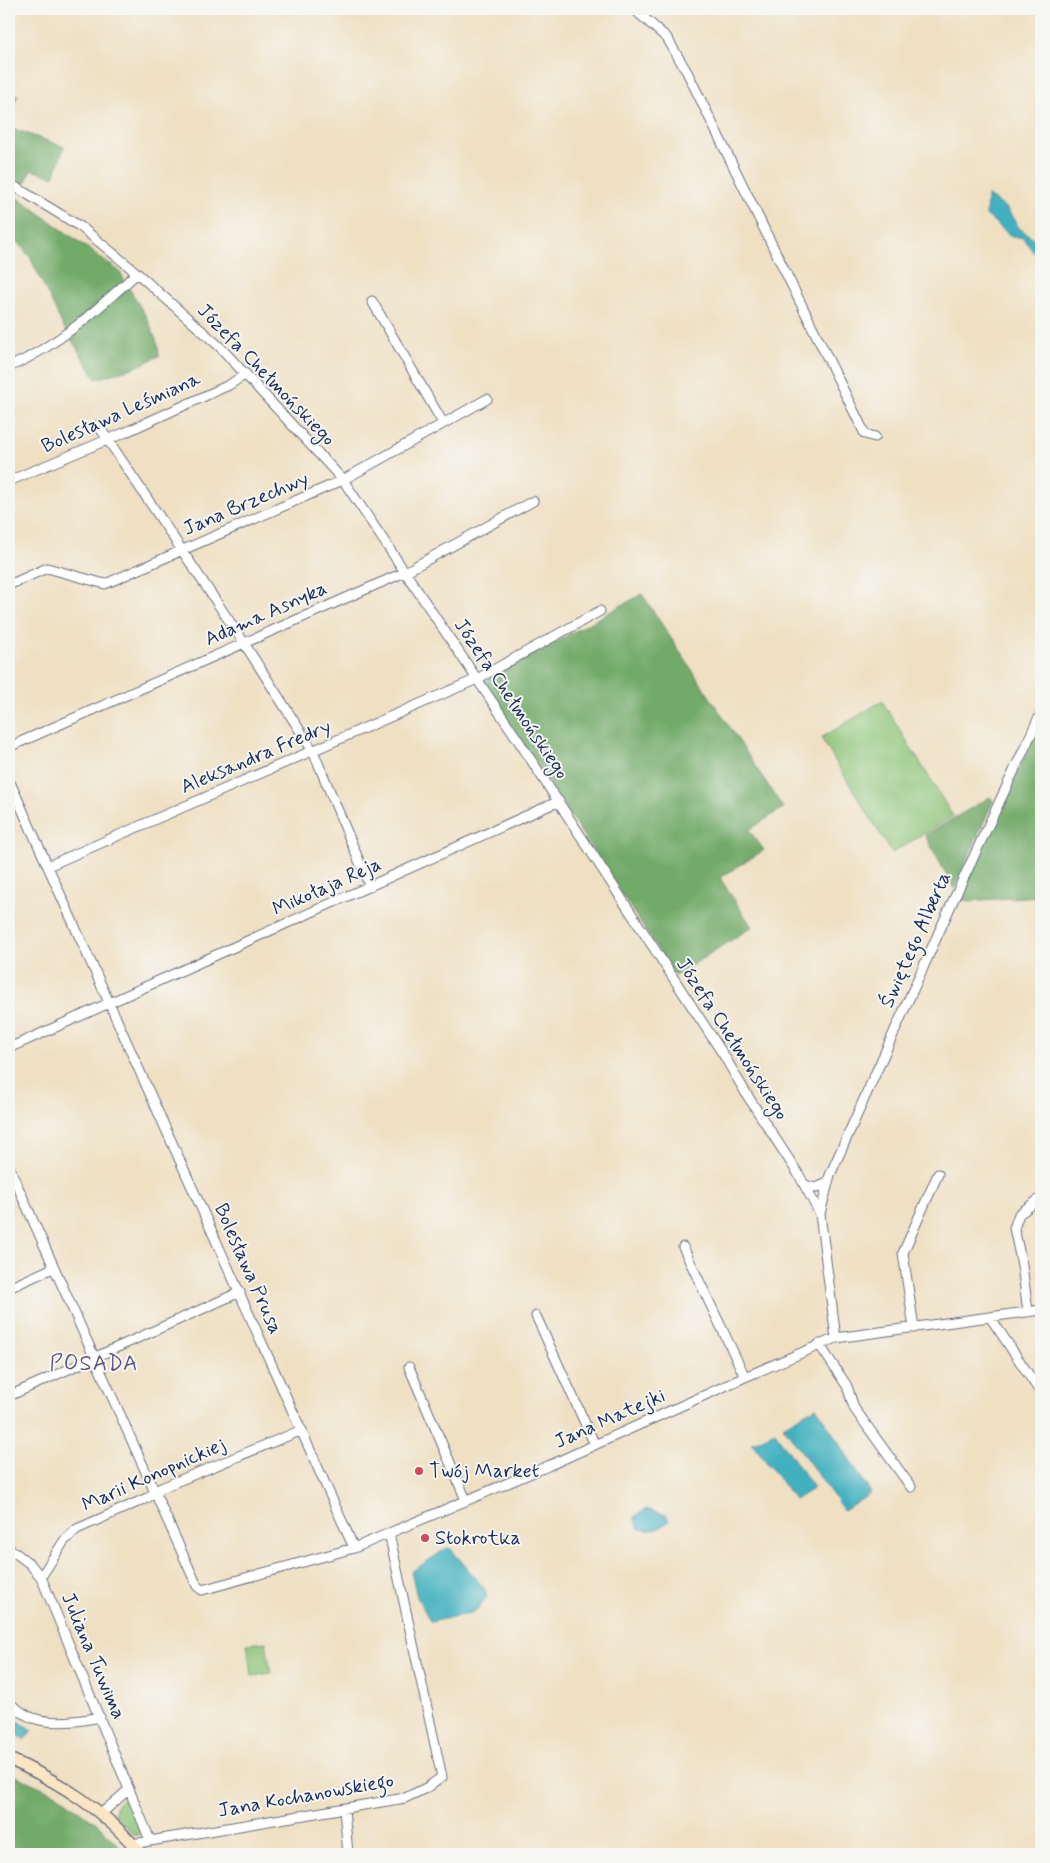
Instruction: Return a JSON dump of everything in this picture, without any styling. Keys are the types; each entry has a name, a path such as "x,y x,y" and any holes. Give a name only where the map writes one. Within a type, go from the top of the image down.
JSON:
{"main road":[{"path":"9,1759 74,1793 102,1813 141,1854"}],"street":[{"path":"634,9 667,38 687,72 865,434 875,437"},
{"name":"Józefa Chełmońskiego","path":"9,183 82,227 138,273 246,374 343,480 558,801 723,1054 805,1185 820,1214 836,1338"},
{"path":"9,367 47,347 91,315 138,273"},
{"path":"372,301 443,424"},
{"name":"Bolesława Leśmiana","path":"9,481 107,438 126,432 221,389 246,374"},
{"name":"Jana Brzechwy","path":"9,585 47,568 105,584 343,480 487,399"},
{"path":"98,425 244,643 313,751 370,887"},
{"name":"Adama Asnyka","path":"9,748 405,572 532,501"},
{"name":"Aleksandra Fredry","path":"48,866 477,679 600,611"},
{"name":"Świętego Alberta","path":"820,1214 827,1183 952,903 1041,713"},
{"name":"Bolesława Prusa","path":"9,780 354,1548"},
{"name":"Mikołaja Reja","path":"9,1048 98,1008 110,1005 558,801"},
{"path":"9,1167 11,1180 53,1268 154,1492"},
{"path":"914,1328 904,1253 938,1174"},
{"path":"805,1185 816,1188 827,1183"},
{"path":"1028,1312 1022,1265 1014,1228 1019,1214 1041,1198"},
{"path":"682,1247 745,1376"},
{"path":"9,1288 53,1268"},
{"path":"9,1396 240,1292"},
{"name":"Jana Matejki","path":"154,1492 200,1589 215,1587 354,1548 595,1445 745,1376 836,1338 1041,1310"},
{"path":"536,1316 595,1445"},
{"path":"990,1317 1041,1393"},
{"path":"819,1344 847,1386 854,1408 911,1487"},
{"path":"409,1367 466,1500"},
{"name":"Marii Konopnickiej","path":"41,1577 64,1541 77,1529 154,1492 302,1430"},
{"name":"Jana Kochanowskiego","path":"132,1844 405,1798 428,1788 442,1777 389,1533"},
{"name":"Juliana Tuwima","path":"9,1548 30,1564 41,1577 150,1840"},
{"path":"9,1703 29,1716 42,1720 82,1720 100,1717"},
{"path":"102,1813 128,1790"},
{"path":"344,1809 348,1854"}],"green space":[{"path":"9,91 18,95 12,108 9,106"},
{"path":"9,127 64,147 54,177 31,170 25,184 9,175"},
{"path":"9,191 119,271 148,320 158,345 159,356 136,367 96,379 63,326 30,257 9,233"},
{"path":"642,594 783,808 749,830 764,850 720,878 752,927 675,976 483,682"},
{"path":"882,701 953,816 892,853 821,738"},
{"path":"1039,727 1041,732 1041,896 967,901 959,896"},
{"path":"990,797 993,801 954,889 925,835"},
{"path":"266,1642 271,1673 252,1676 247,1644"},
{"path":"9,1773 57,1794 98,1824 126,1854 9,1854"},
{"path":"126,1797 141,1830 138,1835 134,1835 115,1815 116,1805"}],"water":[{"path":"987,195 1007,209 1019,228 1040,243 1034,253 1023,238 1011,236 986,215"},
{"path":"816,1407 871,1493 844,1511 783,1426"},
{"path":"775,1432 814,1488 795,1500 752,1443"},
{"path":"646,1509 666,1515 669,1520 655,1530 642,1530 638,1528 634,1517"},
{"path":"447,1548 451,1549 484,1588 487,1596 475,1612 431,1622 417,1597 411,1572"},
{"path":"9,1715 32,1730 25,1740 9,1729"}],"place":[{"name":"Twój Market","path":"419,1471"},
{"name":"Stokrotka","path":"425,1538"}],"district":[{"name":"POSADA","path":"94,1364"}]}
